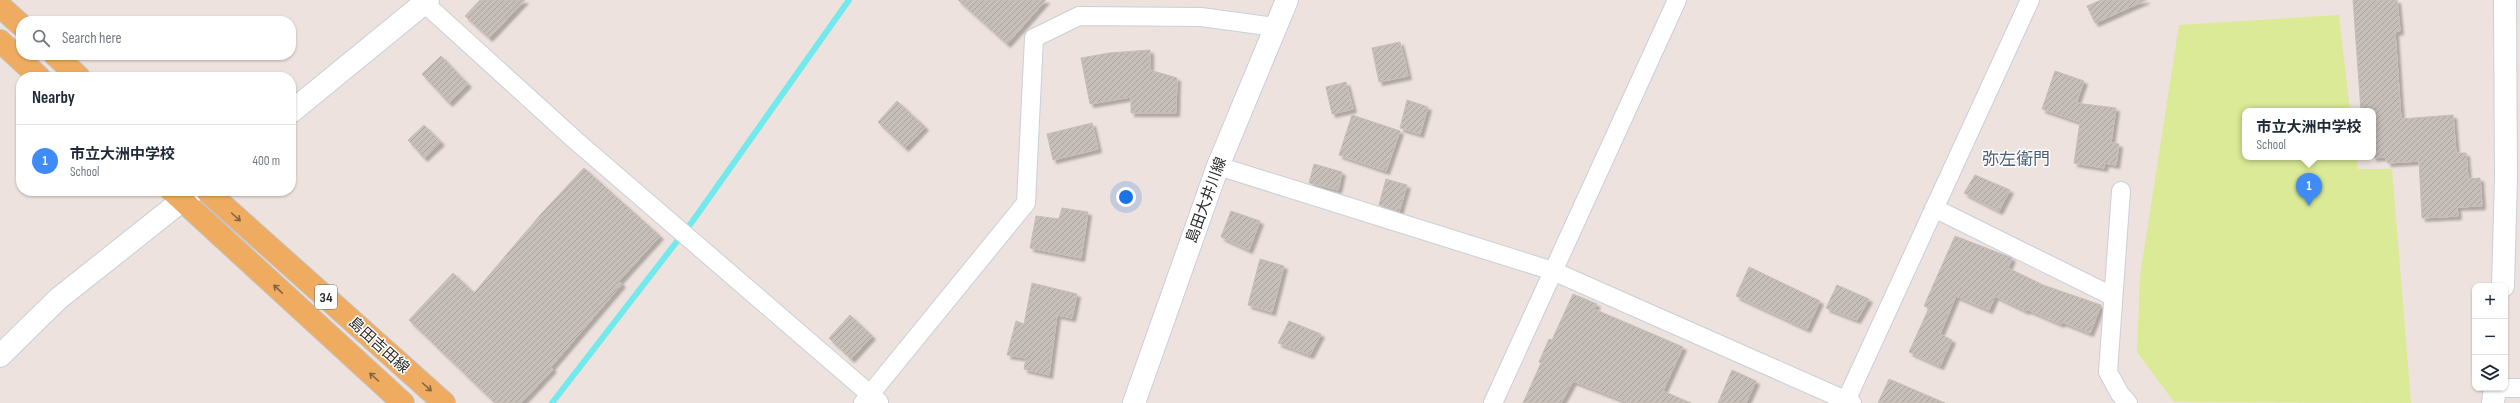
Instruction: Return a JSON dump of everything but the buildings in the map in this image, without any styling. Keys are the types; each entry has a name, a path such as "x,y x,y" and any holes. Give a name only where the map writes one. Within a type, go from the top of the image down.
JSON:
{"main road":[{"path":"0,6 16,20"},
{"path":"0,41 16,56"},
{"path":"21,60 34,72"},
{"path":"60,60 74,72"},
{"name":"島田吉田線","path":"185,196 403,403"},
{"name":"島田吉田線","path":"213,196 444,403"}],"street":[{"name":"島田大井川線","path":"1134,403 1218,166 1287,0"},
{"path":"1492,403 1677,0"},
{"path":"1218,166 1553,271 1848,402 1934,208 2030,0"},
{"path":"2503,283 2513,65 2505,0"},
{"path":"296,108 425,1 575,140 871,400 1026,204 1034,38 1079,16 1201,17 1275,27"},
{"path":"2121,191 2112,296 2108,372 2120,394 2128,403"},
{"path":"0,356 58,299 181,196"},
{"path":"1934,208 2112,296"},
{"path":"2508,388 2520,388"},
{"path":"2493,403 2495,391"}],"green space":[{"path":"2339,15 2350,108 2242,108 2242,160 2356,160 2358,169 2392,169 2411,403 2174,402 2137,352 2140,276 2179,25"}],"waterway":[{"path":"552,403 692,222 849,0"}],"place":[{"name":"市立大洲中学校","path":"2309,206"}],"district":[{"name":"弥左衛門","path":"2016,159"}]}
